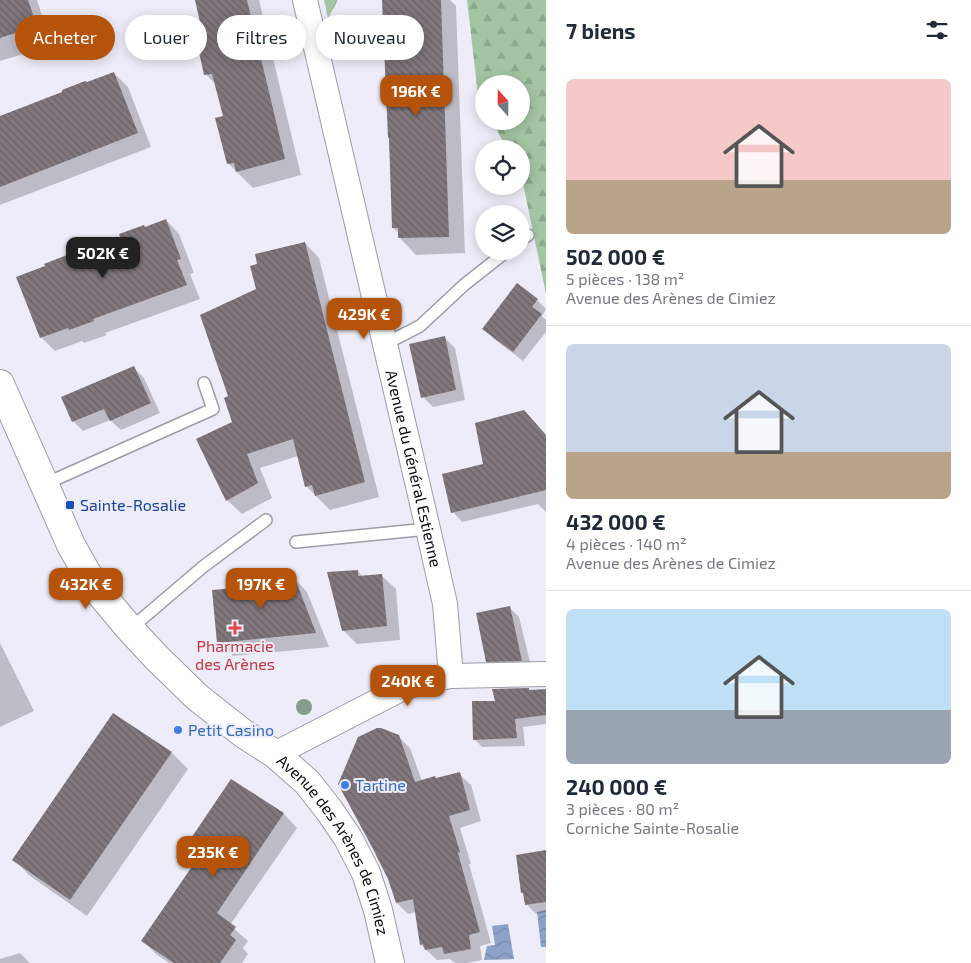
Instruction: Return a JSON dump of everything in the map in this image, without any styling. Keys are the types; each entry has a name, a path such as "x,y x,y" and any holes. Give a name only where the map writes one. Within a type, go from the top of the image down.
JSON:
{"street":[{"name":"Avenue du Général Estienne","path":"305,0 445,604 451,676"},
{"name":"Avenue des Arènes de Cimiez","path":"0,384 71,545 94,586 130,629 197,697 244,734 275,754 307,782 330,810 348,838 366,873 378,910 390,963"},
{"path":"275,754 401,689 424,680 451,676 546,674"}],"lane":[{"path":"385,344 420,326 464,285 496,260"},
{"path":"45,484 213,409 204,383"},
{"path":"130,629 204,566 266,520"},
{"path":"296,542 428,529"}],"green space":[{"path":"324,0 338,0 330,15 327,15"},
{"path":"467,0 546,0 546,294 530,217 530,205 527,205 525,195 530,195 530,140 502,140 497,130 530,130 530,75 476,75"}],"water":[{"path":"546,910 546,947 541,947 537,912"},
{"path":"508,924 514,959 484,960 487,946 495,945 492,926"}],"building":[{"path":"0,0 28,0 33,15 15,15 15,33 0,38"},
{"path":"195,0 247,0 251,15 217,15 217,60 261,60 285,159 236,172 234,163 227,164 215,118 223,116 212,74 204,75 201,60 207,60 207,15 198,15"},
{"path":"382,0 441,0 449,237 398,238 398,228 392,228 385,60 424,60 424,15 383,15"},
{"path":"114,72 138,133 0,187 0,116 85,81 87,82"},
{"path":"166,219 181,259 177,260 187,285 93,319 94,321 40,338 16,277 67,255 68,258 120,237 119,234"},
{"path":"305,242 365,482 315,496 312,485 305,487 293,439 247,454 258,483 226,501 196,439 232,422 224,398 228,396 200,315 256,289 250,266 257,264 255,254"},
{"path":"517,283 538,299 532,307 542,314 513,352 482,329"},
{"path":"445,336 456,390 421,398 409,344"},
{"path":"134,366 151,403 110,421 104,409 72,422 61,397"},
{"path":"524,410 546,435 546,490 451,513 442,474 483,464 475,423"},
{"path":"358,570 358,576 382,574 387,626 342,631 327,572"},
{"path":"294,576 316,633 217,643 212,590 235,588 234,581"},
{"path":"510,606 522,661 486,662 476,613"},
{"path":"529,688 529,690 546,689 546,715 515,719 517,738 473,740 472,701 495,701 492,689"},
{"path":"113,713 172,752 70,900 12,860"},
{"path":"377,728 399,735 415,782 435,776 436,778 460,772 470,810 449,816 480,932 469,935 471,949 444,954 442,947 425,950 423,944 420,945 413,899 396,903 388,879 338,784 358,737"},
{"path":"231,779 284,813 217,913 236,927 230,935 236,940 220,963 174,963 141,941 193,865 179,856"},
{"path":"546,850 546,902 525,905 523,893 521,893 516,855"}],"place":[{"name":"Sainte-Rosalie","path":"70,505"},
{"name":"Pharmacie des Arènes","path":"235,628"},
{"name":"Petit Casino","path":"178,730"},
{"name":"Tartine","path":"345,785"}]}
